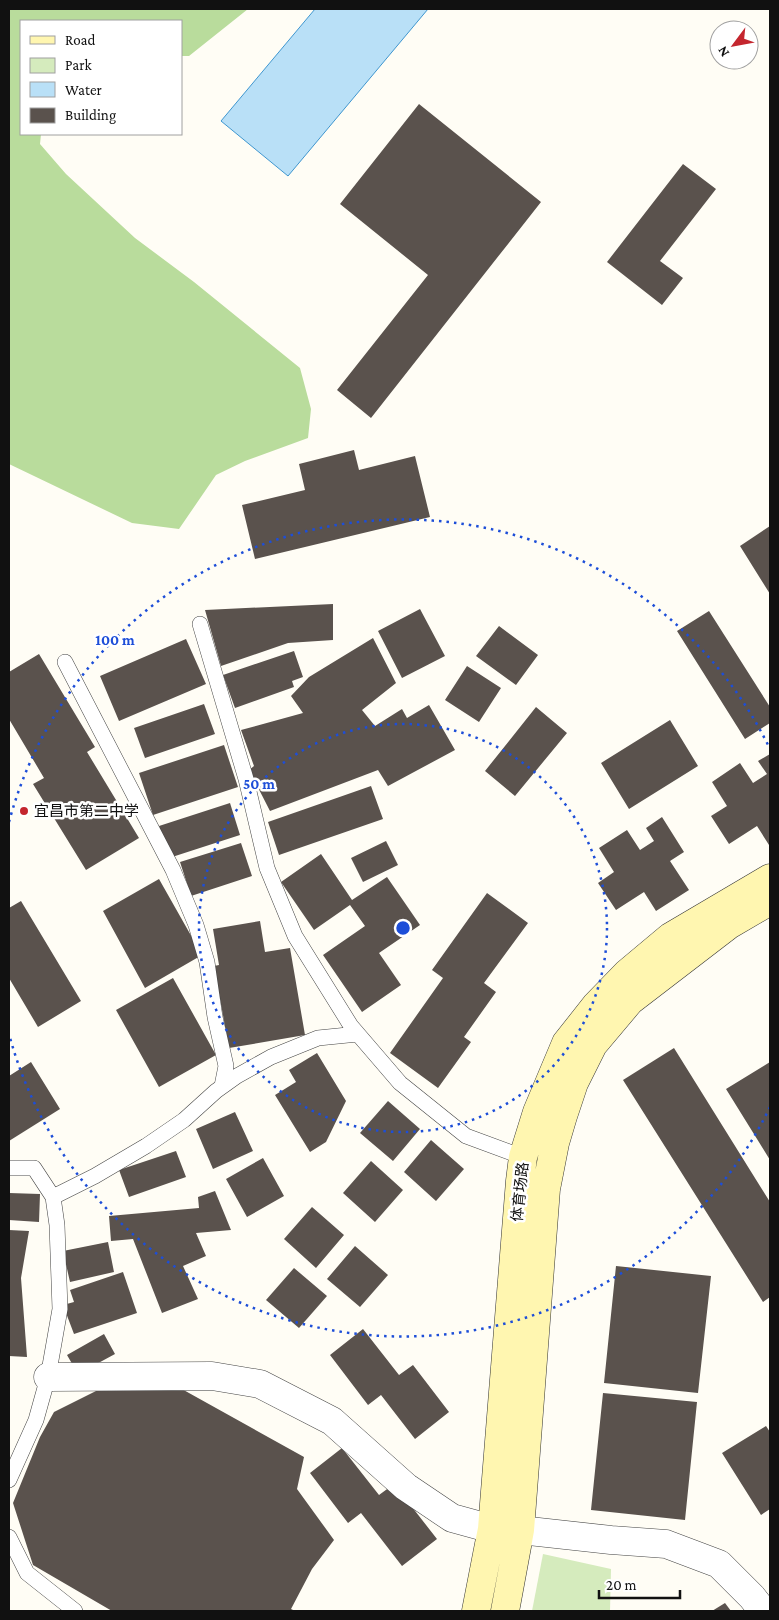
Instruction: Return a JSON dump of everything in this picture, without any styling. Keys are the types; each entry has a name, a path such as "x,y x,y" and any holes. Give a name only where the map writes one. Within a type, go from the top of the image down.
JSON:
{"main road":[{"name":"体育场路","path":"476,1611 492,1529 523,1157 537,1112 566,1043 596,1005 627,973 670,937 770,878"},
{"name":"体育场路","path":"504,1611 520,1530 546,1189 555,1143 574,1083 593,1045 630,1001 729,925 770,901"}],"street":[{"path":"48,1377 212,1376 260,1384 332,1421 406,1487 452,1518 492,1529 666,1544 719,1564 752,1597 763,1611"}],"lane":[{"path":"200,624 246,779 267,868 295,936 358,1034 400,1083 466,1136 523,1157"},
{"path":"65,662 173,870 196,925 207,962 214,1017 226,1066 222,1086"},
{"path":"53,1196 95,1176 146,1146 184,1120 222,1086 271,1057 318,1038 358,1034"},
{"path":"9,1168 34,1168 53,1196 57,1225 60,1310 48,1377 36,1420 9,1480"},
{"path":"9,1537 27,1573 75,1611"}],"green space":[{"path":"9,9 248,9 189,56 182,56 182,20 20,20 20,135 41,135 40,144 66,174 135,238 194,282 300,368 311,409 308,438 245,461 216,475 179,529 132,523 9,464"},
{"path":"543,1554 611,1569 610,1611 532,1611"}],"water":[{"path":"315,9 428,9 288,176 221,121"}],"building":[{"path":"419,104 541,202 371,418 337,390 428,275 340,204"},
{"path":"683,164 716,189 660,261 683,278 662,305 607,262"},
{"path":"354,450 359,470 415,456 430,517 255,559 242,505 305,490 299,464"},
{"path":"770,526 770,594 740,546"},
{"path":"333,604 333,640 288,643 221,666 205,610"},
{"path":"420,609 445,656 402,678 378,631"},
{"path":"709,611 770,707 770,723 745,739 677,631"},
{"path":"499,626 538,655 516,685 476,656"},
{"path":"373,638 396,683 362,710 375,726 402,709 407,718 429,705 455,750 388,786 378,770 270,811 249,770 254,766 241,730 303,713 291,696 309,677"},
{"path":"186,639 206,684 119,721 100,676"},
{"path":"294,651 303,677 292,681 294,687 235,708 223,675"},
{"path":"39,654 95,747 87,752 139,838 86,870 33,784 44,778 9,719 9,672"},
{"path":"467,666 501,688 479,722 445,700"},
{"path":"204,704 215,734 145,758 134,728"},
{"path":"536,707 567,733 515,796 485,771"},
{"path":"670,720 698,766 629,809 601,763"},
{"path":"224,745 238,787 153,815 139,773"},
{"path":"770,754 770,844 757,826 729,844 711,816 727,806 712,782 740,763 753,783 767,774 758,761"},
{"path":"371,786 383,819 279,855 268,822"},
{"path":"230,803 240,835 169,858 159,826"},
{"path":"662,817 684,852 670,861 689,890 656,911 644,892 616,910 598,883 614,872 599,848 627,830 640,850 654,841 646,828"},
{"path":"386,841 398,865 363,882 351,858"},
{"path":"241,843 252,876 191,896 180,862"},
{"path":"321,854 352,900 387,877 420,925 379,953 401,985 362,1012 323,955 365,926 350,905 314,930 281,882"},
{"path":"159,879 202,955 145,988 103,911"},
{"path":"487,893 528,923 484,983 496,992 464,1037 471,1042 438,1088 390,1053 443,978 432,970"},
{"path":"21,901 81,1001 38,1027 9,978 9,908"},
{"path":"260,921 265,952 290,948 305,1035 229,1048 214,966 219,965 213,929"},
{"path":"173,978 216,1055 159,1087 116,1010"},
{"path":"674,1048 770,1202 770,1297 763,1302 623,1080"},
{"path":"317,1053 346,1101 326,1142 310,1152 275,1095 296,1082 289,1070"},
{"path":"31,1062 60,1109 9,1141 9,1076"},
{"path":"770,1062 770,1160 726,1089"},
{"path":"388,1101 420,1129 393,1161 360,1133"},
{"path":"235,1112 253,1151 213,1169 196,1129"},
{"path":"431,1140 464,1169 436,1201 404,1172"},
{"path":"176,1151 186,1177 129,1197 119,1170"},
{"path":"263,1158 284,1196 247,1217 226,1179"},
{"path":"371,1161 403,1190 375,1222 343,1193"},
{"path":"215,1191 231,1230 196,1233 206,1256 183,1266 198,1299 162,1313 133,1239 111,1241 109,1216 199,1208 198,1197"},
{"path":"9,1193 40,1194 39,1222 9,1220"},
{"path":"312,1207 344,1235 316,1268 284,1239"},
{"path":"9,1230 29,1231 21,1278 27,1357 9,1356"},
{"path":"108,1242 114,1272 70,1282 63,1251"},
{"path":"355,1246 388,1275 360,1307 327,1279"},
{"path":"616,1266 711,1276 698,1393 604,1383"},
{"path":"294,1268 327,1296 299,1328 266,1300"},
{"path":"123,1272 137,1313 74,1334 63,1305 74,1302 70,1290"},
{"path":"363,1329 399,1375 413,1365 449,1412 415,1439 381,1395 368,1405 330,1355"},
{"path":"104,1334 115,1354 78,1374 67,1355"},
{"path":"102,1388 180,1388 304,1457 297,1489 334,1540 312,1569 291,1609 295,1611 112,1611 33,1565 13,1503 40,1437 54,1412"},
{"path":"603,1393 697,1402 685,1520 591,1510"},
{"path":"766,1426 770,1432 770,1509 761,1515 722,1453"},
{"path":"342,1448 379,1495 394,1484 437,1539 402,1566 361,1513 348,1523 310,1473"},
{"path":"725,1603 731,1611 712,1611"}],"place":[{"name":"宜昌市第二中学","path":"24,811"}]}
